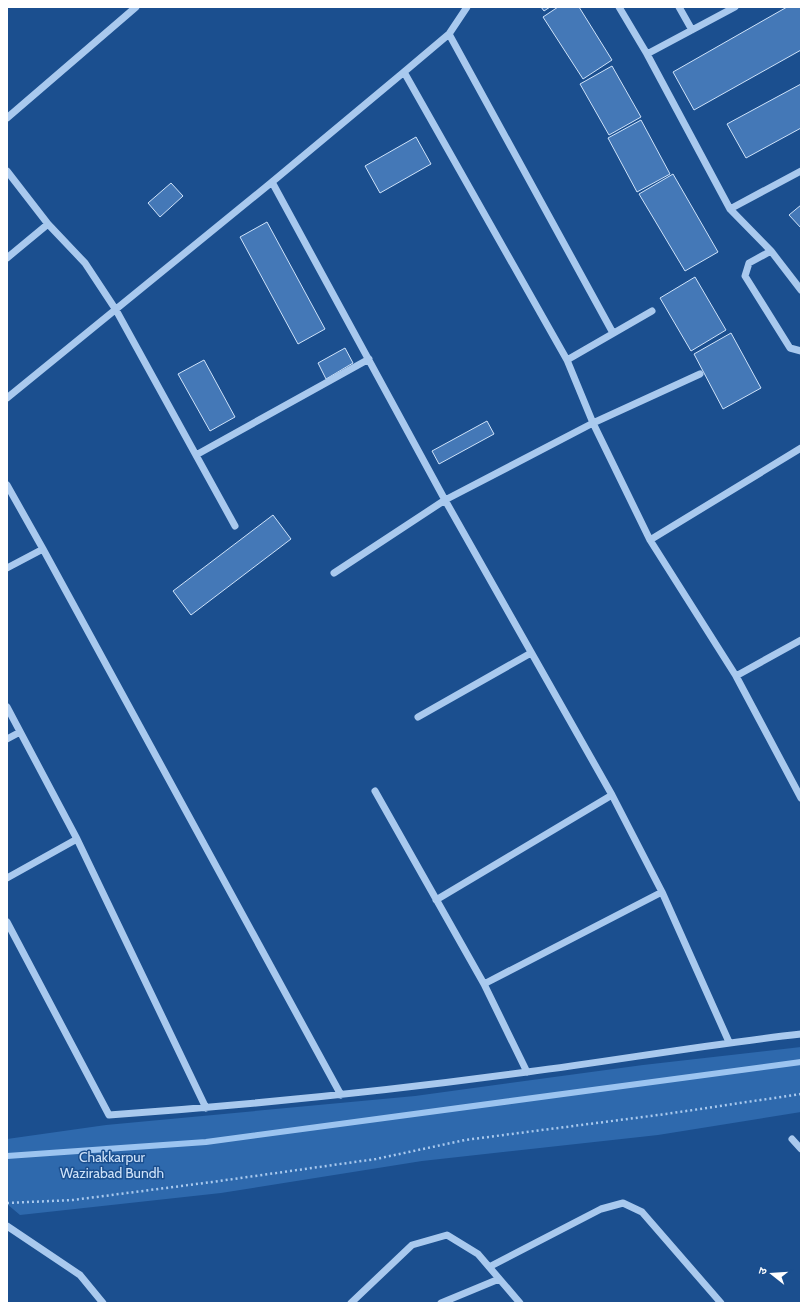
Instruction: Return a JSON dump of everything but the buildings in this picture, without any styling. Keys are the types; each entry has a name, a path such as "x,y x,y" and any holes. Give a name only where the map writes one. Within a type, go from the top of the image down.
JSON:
{"street":[{"path":"7,118 136,7"},
{"path":"7,398 272,182 449,34 467,7"},
{"path":"619,7 647,54 730,209 771,251 801,290"},
{"path":"679,7 692,30"},
{"path":"647,54 734,7"},
{"path":"449,34 613,333"},
{"path":"404,72 567,360 593,424 650,540 736,676 801,798"},
{"path":"7,171 48,224 85,263 116,310 235,526"},
{"path":"730,209 801,171"},
{"path":"272,182 445,500 612,795 662,892 729,1042"},
{"path":"7,258 48,224"},
{"path":"771,251 749,263 745,276 790,348 801,351"},
{"path":"567,360 652,311"},
{"path":"196,455 369,359"},
{"path":"334,573 445,500 593,424 700,374"},
{"path":"650,540 801,448"},
{"path":"7,485 341,1095"},
{"path":"7,568 43,549"},
{"path":"736,676 801,640"},
{"path":"418,717 531,654"},
{"path":"7,707 77,839 206,1108"},
{"path":"7,739 20,732"},
{"path":"374,791 484,984 527,1072"},
{"path":"436,900 612,795"},
{"path":"7,878 77,839"},
{"path":"484,984 662,892"},
{"path":"7,922 109,1115 206,1108 341,1095 527,1072 729,1042 801,1034"},
{"path":"792,1139 801,1149"},
{"path":"489,1267 601,1209 623,1203 642,1212 721,1303"},
{"path":"7,1226 80,1275 103,1303"},
{"path":"351,1303 412,1245 447,1235 478,1254 520,1303"},
{"path":"441,1303 499,1279"}],"path":[{"path":"7,1203 73,1200 212,1182 376,1159 465,1140 666,1114 801,1094"}],"green space":[{"name":"Chakkarpur Wazirabad Bundh","path":"801,1047 801,1112 658,1135 422,1161 221,1193 20,1215 7,1204 7,1139 106,1125 415,1096 643,1065"}],"waterway":[{"path":"7,1156 206,1142 801,1062"}]}
